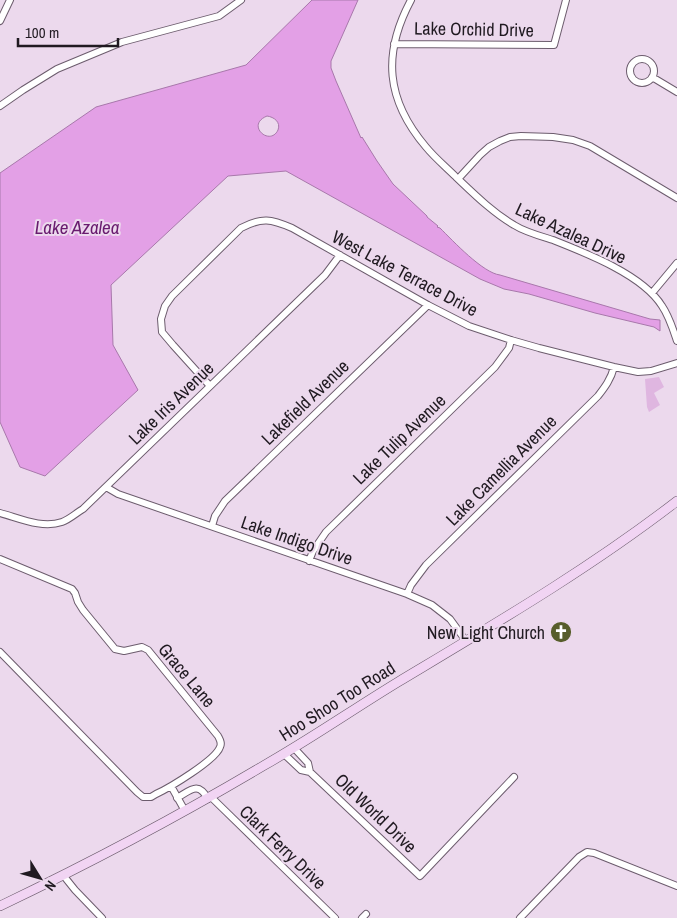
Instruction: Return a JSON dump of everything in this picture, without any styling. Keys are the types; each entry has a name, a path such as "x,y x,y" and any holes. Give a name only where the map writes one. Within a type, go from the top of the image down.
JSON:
{"street":[{"path":"0,21 10,0"},
{"path":"0,106 57,69 122,42 219,16 240,0"},
{"name":"Lake Azalea Drive","path":"411,0 399,26 392,54 391,69 399,104 408,123 427,148 492,211 516,226 612,266 638,282 652,293 662,306 669,318 677,341"},
{"name":"Lake Orchid Drive","path":"394,44 554,45 566,0"},
{"path":"652,77 677,92"},
{"path":"458,179 482,153 500,140 521,136 554,137 573,140 590,146 677,198"},
{"name":"West Lake Terrace Drive","path":"210,386 162,332 161,319 165,306 172,296 241,228 253,222 267,220 292,228 469,326 511,340 638,372 652,371 677,363"},
{"name":"Lake Iris Avenue","path":"0,513 37,524 52,524 63,521 83,509 325,275 340,255"},
{"path":"652,293 677,263"},
{"name":"Lakefield Avenue","path":"212,526 225,501 428,305"},
{"name":"Lake Tulip Avenue","path":"309,561 313,551 326,532 495,367 509,348 511,340"},
{"name":"Lake Camellia Avenue","path":"407,594 411,585 426,565 598,396 612,376 614,367"},
{"name":"Lake Indigo Drive","path":"106,486 118,494 407,594 432,605 450,619 466,641"},
{"name":"Hoo Shoo Too Road","path":"0,906 154,828 284,754 541,595 612,549 676,503"},
{"name":"Grace Lane","path":"0,559 72,589 80,606 115,649 124,652 142,647 148,650 218,736 221,745 218,751 187,776 151,797 140,796 0,652"},
{"name":"Old World Drive","path":"294,748 308,763 310,772"},
{"name":"Old World Drive","path":"284,754 301,770 310,772 420,876 514,777"},
{"path":"171,786 185,811"},
{"path":"177,798 193,789 199,788 209,798"},
{"name":"Clark Ferry Drive","path":"209,798 336,918"},
{"path":"520,918 579,856 586,852 594,853 677,886"},
{"path":"63,875 102,918"}],"shaded area":[{"path":"659,377 664,387 654,393 660,405 649,412 645,379"}],"water":[{"name":"Lake Azalea","path":"312,0 358,0 331,61 331,68 361,138 393,184 468,256 485,269 493,273 650,319 660,320 660,331 654,327 504,289 480,279 286,171 228,176 111,285 113,345 138,390 45,476 20,467 0,422 0,173 96,107 246,65","holes":["267,116 276,120 279,125 274,135 270,136 261,133 258,124"]}],"place":[{"name":"New Light Church","path":"561,632"}]}
